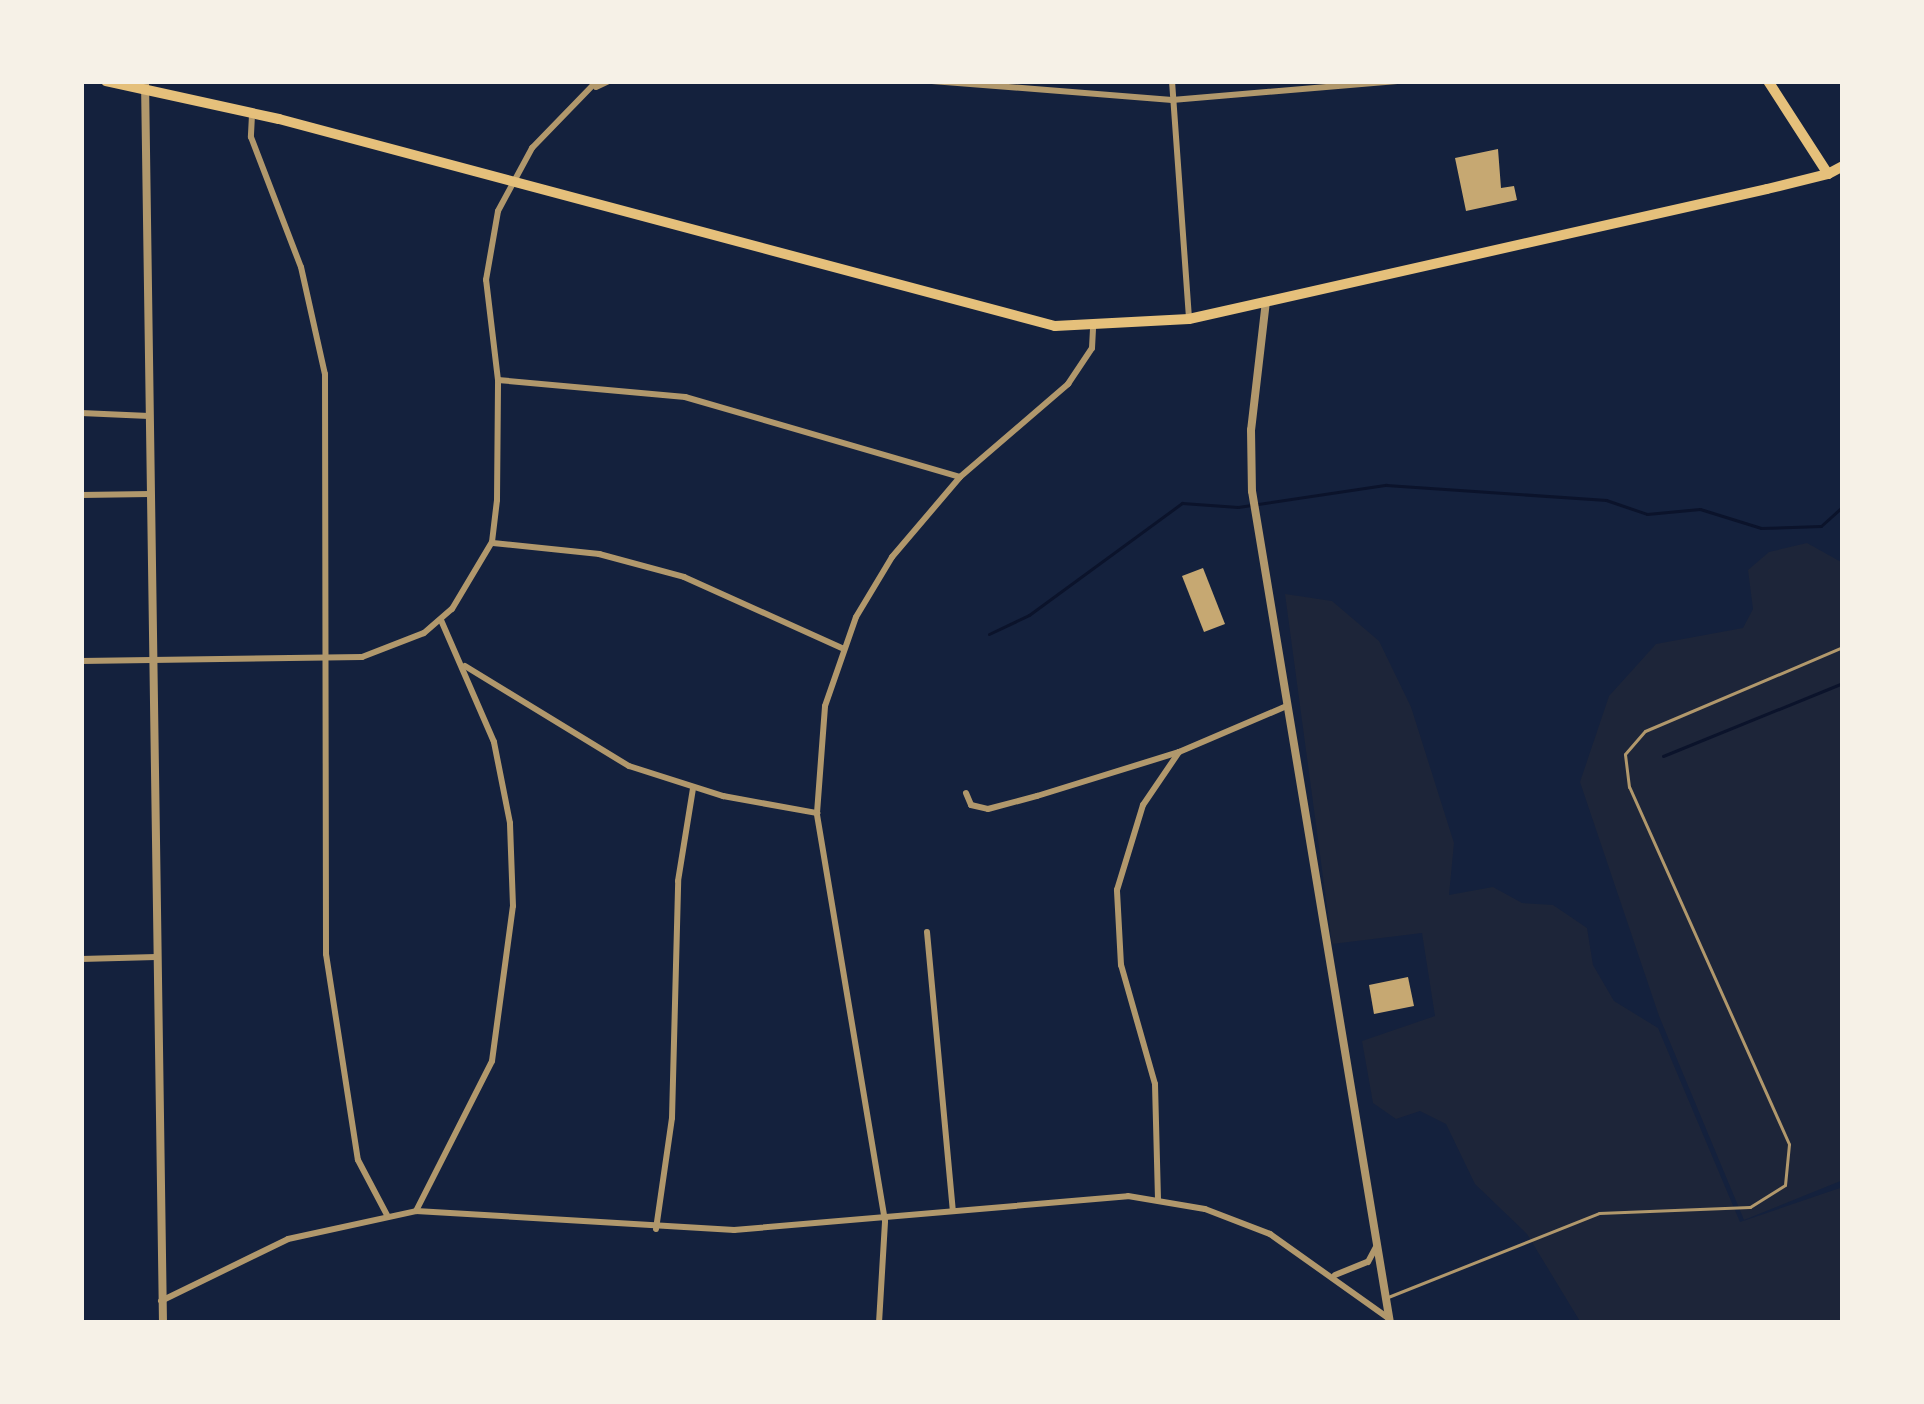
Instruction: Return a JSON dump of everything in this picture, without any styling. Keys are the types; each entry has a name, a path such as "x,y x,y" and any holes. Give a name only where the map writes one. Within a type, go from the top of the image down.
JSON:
{"main road":[{"path":"106,81 145,84 252,112 954,303 1093,328 1189,319 1843,170"},
{"path":"1768,81 1828,174"}],"street":[{"path":"81,662 325,660 384,651 441,620 491,542 498,380 487,262 510,183 595,84 609,81"},
{"path":"932,81 1172,100 1397,81"},
{"path":"1172,81 1189,319"},
{"path":"145,84 163,1323"},
{"path":"252,112 251,137 302,267 325,374 330,1001 358,1160 388,1217"},
{"path":"1266,302 1251,430 1252,491 1390,1321"},
{"path":"879,1323 885,1221 817,813 820,729 842,648 892,557 960,477 1068,384 1092,348 1093,328"},
{"path":"498,380 685,397 960,477"},
{"path":"81,413 149,416"},
{"path":"81,495 150,494"},
{"path":"491,542 599,554 684,577 842,648"},
{"path":"416,1211 480,1096 509,968 507,802 465,665 441,620"},
{"path":"465,665 598,750 693,788 817,813"},
{"path":"966,793 971,805 988,809 1037,796 1180,752 1287,706"},
{"path":"1158,1199 1155,1084 1121,965 1117,890 1143,805 1180,752"},
{"path":"656,1229 672,1118 677,881 693,788"},
{"path":"927,932 952,1211"},
{"path":"81,959 156,957"},
{"path":"161,1301 288,1239 416,1211 656,1229 885,1221 952,1211 1158,1199 1238,1219 1334,1275 1390,1321"},
{"path":"1334,1275 1368,1262 1378,1244"}],"lane":[{"path":"1386,1298 1440,1283 1599,1213 1750,1207 1785,1185 1789,1144 1629,788 1625,754 1645,731 1843,647"}],"shaded area":[{"path":"1807,543 1843,563 1843,1180 1744,1220 1659,1016 1580,782 1609,696 1656,644 1743,628 1753,609 1748,570 1769,552"},
{"path":"1285,594 1332,601 1379,641 1411,707 1454,843 1449,895 1493,887 1522,903 1553,905 1587,928 1593,965 1614,1001 1658,1028 1740,1222 1843,1187 1843,1323 1581,1323 1527,1234 1475,1184 1446,1124 1420,1111 1396,1119 1373,1103 1362,1041 1435,1016 1422,933 1332,944"}],"building":[{"path":"1498,149 1501,188 1514,186 1517,200 1466,211 1455,158"},
{"path":"1203,568 1225,624 1204,632 1182,576"},
{"path":"1408,977 1414,1006 1374,1014 1369,985"}],"waterway":[{"path":"989,634 1029,615 1182,503 1238,507 1386,485 1606,500 1647,514 1700,509 1761,528 1821,526 1843,506"},
{"path":"1663,756 1843,683"}]}
